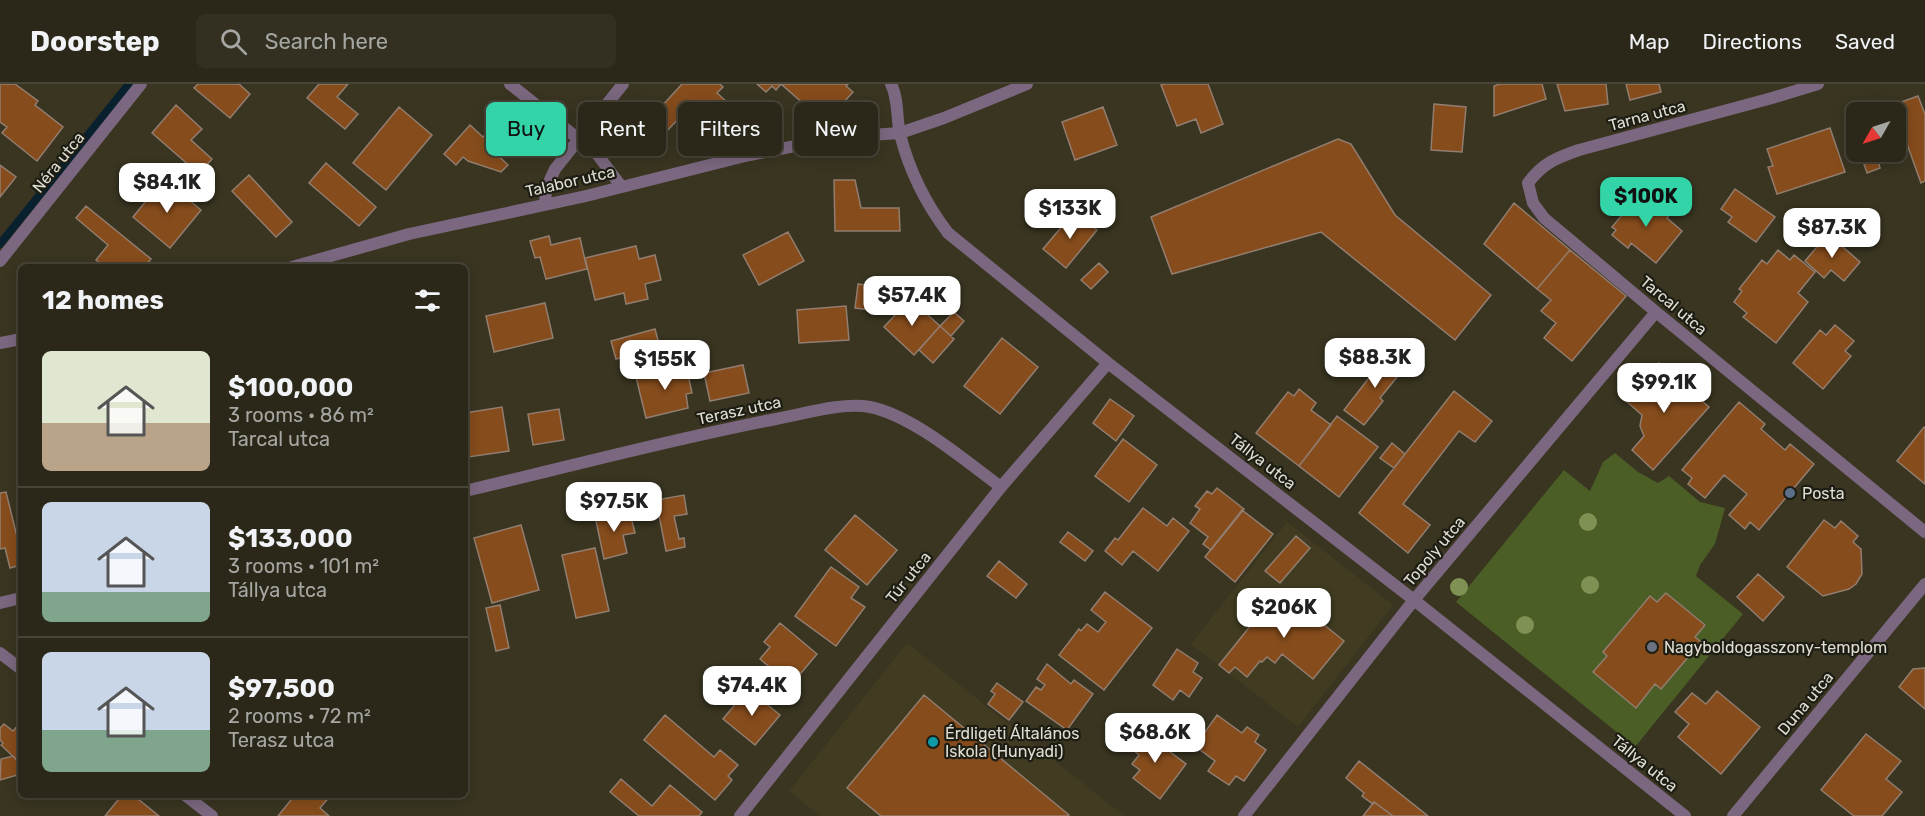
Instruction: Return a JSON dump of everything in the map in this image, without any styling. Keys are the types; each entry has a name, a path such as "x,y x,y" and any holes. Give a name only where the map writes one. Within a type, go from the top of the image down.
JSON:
{"street":[{"name":"Néra utca","path":"0,261 141,84"},
{"path":"510,84 578,137"},
{"path":"608,102 623,84"},
{"name":"Tállya utca","path":"891,84 896,93 900,133 917,182 932,212 948,233 1108,363 1414,600 1685,816"},
{"name":"Talabor utca","path":"303,264 409,234 586,196 745,156 840,137 900,133 944,118 1027,84"},
{"name":"Tarna utca","path":"1528,183 1538,169 1559,157 1818,84"},
{"path":"544,204 546,189 555,169 578,139"},
{"path":"598,156 621,186"},
{"name":"Tarcal utca","path":"1528,183 1533,203 1544,218 1925,532"},
{"name":"Topoly utca","path":"1244,816 1414,600 1656,312"},
{"path":"0,344 18,340"},
{"name":"Túr utca","path":"740,816 1001,487 1108,363"},
{"name":"Terasz utca","path":"468,490 729,428 842,406 869,407 898,416 1001,487"},
{"name":"Duna utca","path":"1733,816 1925,584"},
{"path":"0,603 18,599"},
{"path":"0,653 18,667"},
{"path":"189,798 212,816"}],"shaded area":[{"path":"1287,522 1393,605 1298,727 1191,644"},
{"path":"907,643 1124,816 820,816 789,791"}],"green space":[{"path":"1615,453 1638,472 1658,483 1669,476 1700,502 1725,508 1715,544 1700,565 1696,576 1743,614 1635,747 1456,602 1564,470 1590,491 1603,462"}],"building":[{"path":"0,84 15,84 38,101 35,105 63,127 37,161 2,133 7,127 0,122"},
{"path":"198,84 239,84 250,94 230,118 194,88"},
{"path":"319,84 348,84 337,97 358,114 345,129 307,98"},
{"path":"682,84 720,84 723,87 717,93 727,102 678,102 678,119 666,132 666,102"},
{"path":"757,84 781,84 776,90 772,86 766,92"},
{"path":"781,84 848,84 846,86 853,92 844,102 801,102"},
{"path":"1208,84 1223,124 1201,133 1196,119 1177,126 1161,85"},
{"path":"1542,84 1546,99 1494,116 1494,86"},
{"path":"1557,84 1606,84 1608,104 1565,111"},
{"path":"1626,84 1659,84 1661,92 1630,100"},
{"path":"1918,96 1925,114 1925,181 1921,183 1906,141 1906,102 1901,102"},
{"path":"1434,104 1466,107 1462,152 1431,150"},
{"path":"176,105 202,129 191,140 212,159 199,174 152,133"},
{"path":"399,107 432,135 386,190 353,163"},
{"path":"1103,107 1117,145 1075,160 1062,122"},
{"path":"470,125 483,137 486,134 486,156 498,156 508,165 501,172 468,161 463,157 456,165 444,154"},
{"path":"1830,128 1845,172 1777,194 1768,167 1773,166 1767,149"},
{"path":"1338,139 1351,144 1395,215 1491,295 1455,340 1321,232 1172,274 1151,217"},
{"path":"1863,162 1878,162 1880,168 1867,173"},
{"path":"326,163 376,207 359,226 309,183"},
{"path":"0,165 16,177 0,197"},
{"path":"249,175 292,222 276,237 232,191"},
{"path":"164,179 201,210 170,248 133,217"},
{"path":"834,180 855,180 861,208 899,208 900,231 835,231"},
{"path":"1735,189 1775,217 1756,242 1728,222 1732,217 1721,209"},
{"path":"1641,192 1669,215 1667,218 1682,231 1656,263 1631,243 1628,248 1612,235 1616,230 1612,227"},
{"path":"1514,203 1570,250 1537,289 1484,244"},
{"path":"86,206 151,259 147,264 101,264 96,260 108,245 76,218"},
{"path":"1074,212 1097,230 1066,268 1043,249"},
{"path":"788,232 804,261 759,285 743,255"},
{"path":"1828,234 1860,262 1844,281 1831,270 1824,278 1805,261"},
{"path":"549,236 551,245 580,238 587,269 546,279 540,257 535,258 530,241"},
{"path":"636,246 639,259 655,255 661,280 645,284 648,299 626,304 624,293 595,300 585,258"},
{"path":"1570,250 1626,296 1572,361 1544,338 1556,323 1541,311 1551,300 1537,289"},
{"path":"1778,250 1790,260 1794,255 1815,272 1798,293 1808,302 1776,343 1743,317 1747,313 1734,302 1742,291 1739,289 1762,260 1767,264"},
{"path":"1099,263 1108,272 1091,289 1081,280"},
{"path":"858,284 882,287 879,311 855,308"},
{"path":"910,299 940,326 914,355 884,327"},
{"path":"545,303 553,338 494,352 486,316"},
{"path":"846,306 849,340 799,343 797,310"},
{"path":"954,312 964,321 951,336 940,326"},
{"path":"1835,325 1854,341 1845,351 1851,356 1823,389 1793,363 1820,330 1826,335"},
{"path":"940,326 954,339 933,363 919,350"},
{"path":"655,329 660,348 616,359 611,341"},
{"path":"1002,338 1038,367 1000,414 964,386"},
{"path":"1389,352 1406,366 1380,398 1383,401 1364,425 1344,410"},
{"path":"1659,363 1709,407 1653,470 1632,450 1644,436 1640,426 1642,415 1626,401"},
{"path":"686,365 692,393 686,394 688,408 646,418 636,377"},
{"path":"743,365 749,393 710,401 704,373"},
{"path":"1299,389 1316,403 1311,410 1331,425 1299,466 1256,433 1288,392 1294,396"},
{"path":"1454,391 1492,421 1475,442 1459,431 1403,504 1430,525 1408,553 1359,513"},
{"path":"1110,399 1134,416 1116,441 1093,423"},
{"path":"1739,402 1765,424 1761,429 1785,450 1790,444 1814,464 1759,530 1750,522 1745,529 1729,515 1747,494 1724,475 1705,498 1688,484 1692,478 1682,470"},
{"path":"502,407 509,451 468,457 468,413"},
{"path":"559,409 564,440 533,445 528,414"},
{"path":"1337,416 1378,447 1339,497 1299,466"},
{"path":"1925,428 1925,484 1897,461"},
{"path":"1123,439 1157,465 1129,502 1095,476"},
{"path":"1392,443 1405,454 1394,468 1380,458"},
{"path":"1217,488 1244,509 1211,550 1203,544 1208,537 1190,523 1200,509 1195,506 1207,491 1212,494"},
{"path":"6,492 18,541 18,566 10,568 5,548 0,549 0,493"},
{"path":"684,495 687,514 674,516 679,539 684,538 685,547 666,551 656,500"},
{"path":"1143,508 1167,526 1173,518 1189,531 1158,571 1133,551 1122,565 1105,551 1115,538 1118,540"},
{"path":"1242,510 1273,534 1235,582 1205,557"},
{"path":"617,511 618,515 630,513 635,533 623,535 627,553 604,559 595,516"},
{"path":"855,515 897,550 867,585 825,550"},
{"path":"1824,520 1835,528 1841,521 1858,536 1853,542 1861,549 1862,574 1856,584 1849,589 1823,596 1787,567"},
{"path":"521,525 539,590 492,603 474,538"},
{"path":"1068,532 1093,551 1085,561 1060,542"},
{"path":"1296,536 1310,548 1280,583 1265,571"},
{"path":"595,548 609,611 576,618 562,555"},
{"path":"999,561 1027,584 1016,598 987,576"},
{"path":"831,567 859,587 851,598 865,607 836,646 795,616"},
{"path":"1758,574 1784,597 1763,621 1737,597"},
{"path":"1280,589 1344,641 1313,679 1282,654 1275,663 1267,657 1262,662 1260,661 1247,677 1235,667 1229,673 1219,665"},
{"path":"1105,592 1152,628 1104,690 1059,655 1079,629 1081,631 1087,624 1098,632 1106,622 1091,610"},
{"name":"Nagyboldogasszony-templom","path":"1666,593 1705,625 1695,637 1701,642 1661,689 1655,684 1636,708 1593,672 1607,656 1603,652 1650,596 1657,602"},
{"path":"500,605 509,648 496,651 486,608"},
{"path":"780,623 817,654 791,685 760,659 770,647 764,642"},
{"path":"1177,649 1198,663 1193,672 1202,678 1189,697 1180,690 1173,700 1153,685"},
{"path":"1047,664 1071,684 1074,680 1093,694 1067,730 1026,701 1036,687 1041,690 1045,685 1037,679"},
{"path":"1925,668 1925,709 1899,687 1913,669"},
{"path":"997,683 1023,702 1009,720 988,704 995,694 991,691"},
{"path":"748,689 780,715 755,745 723,719"},
{"path":"1717,691 1760,727 1721,774 1678,737 1689,724 1675,712 1692,693 1706,704"},
{"name":"Érdligeti Általános Iskola (Hunyadi)","path":"924,695 1069,815 881,816 847,788"},
{"path":"665,715 714,757 720,750 738,765 728,776 732,780 715,800 644,740"},
{"path":"1217,715 1242,733 1247,727 1259,735 1255,742 1266,750 1244,781 1236,776 1229,785 1208,771 1215,761 1195,746"},
{"path":"4,724 13,731 18,725 18,761 1,745 3,743 0,740 0,728"},
{"path":"1140,729 1186,764 1160,799 1133,778 1140,770 1132,764 1139,755 1127,745"},
{"path":"1866,734 1901,761 1886,779 1902,792 1882,816 1854,816 1821,790"},
{"path":"13,756 18,761 18,775 0,780 1,759"},
{"path":"1359,761 1428,816 1393,816 1362,796 1364,793 1346,778"},
{"path":"621,779 652,806 670,785 702,812 699,816 639,816 610,792"},
{"path":"120,798 137,798 159,816 105,816"},
{"path":"293,798 328,798 320,808 329,816 278,816"},
{"path":"1374,802 1393,816 1363,816"}],"waterway":[{"path":"0,244 129,84"}],"place":[{"name":"Posta","path":"1790,493"},
{"name":"Nagyboldogasszony-templom","path":"1652,647"},
{"name":"Érdligeti Általános Iskola (Hunyadi)","path":"933,742"}]}
